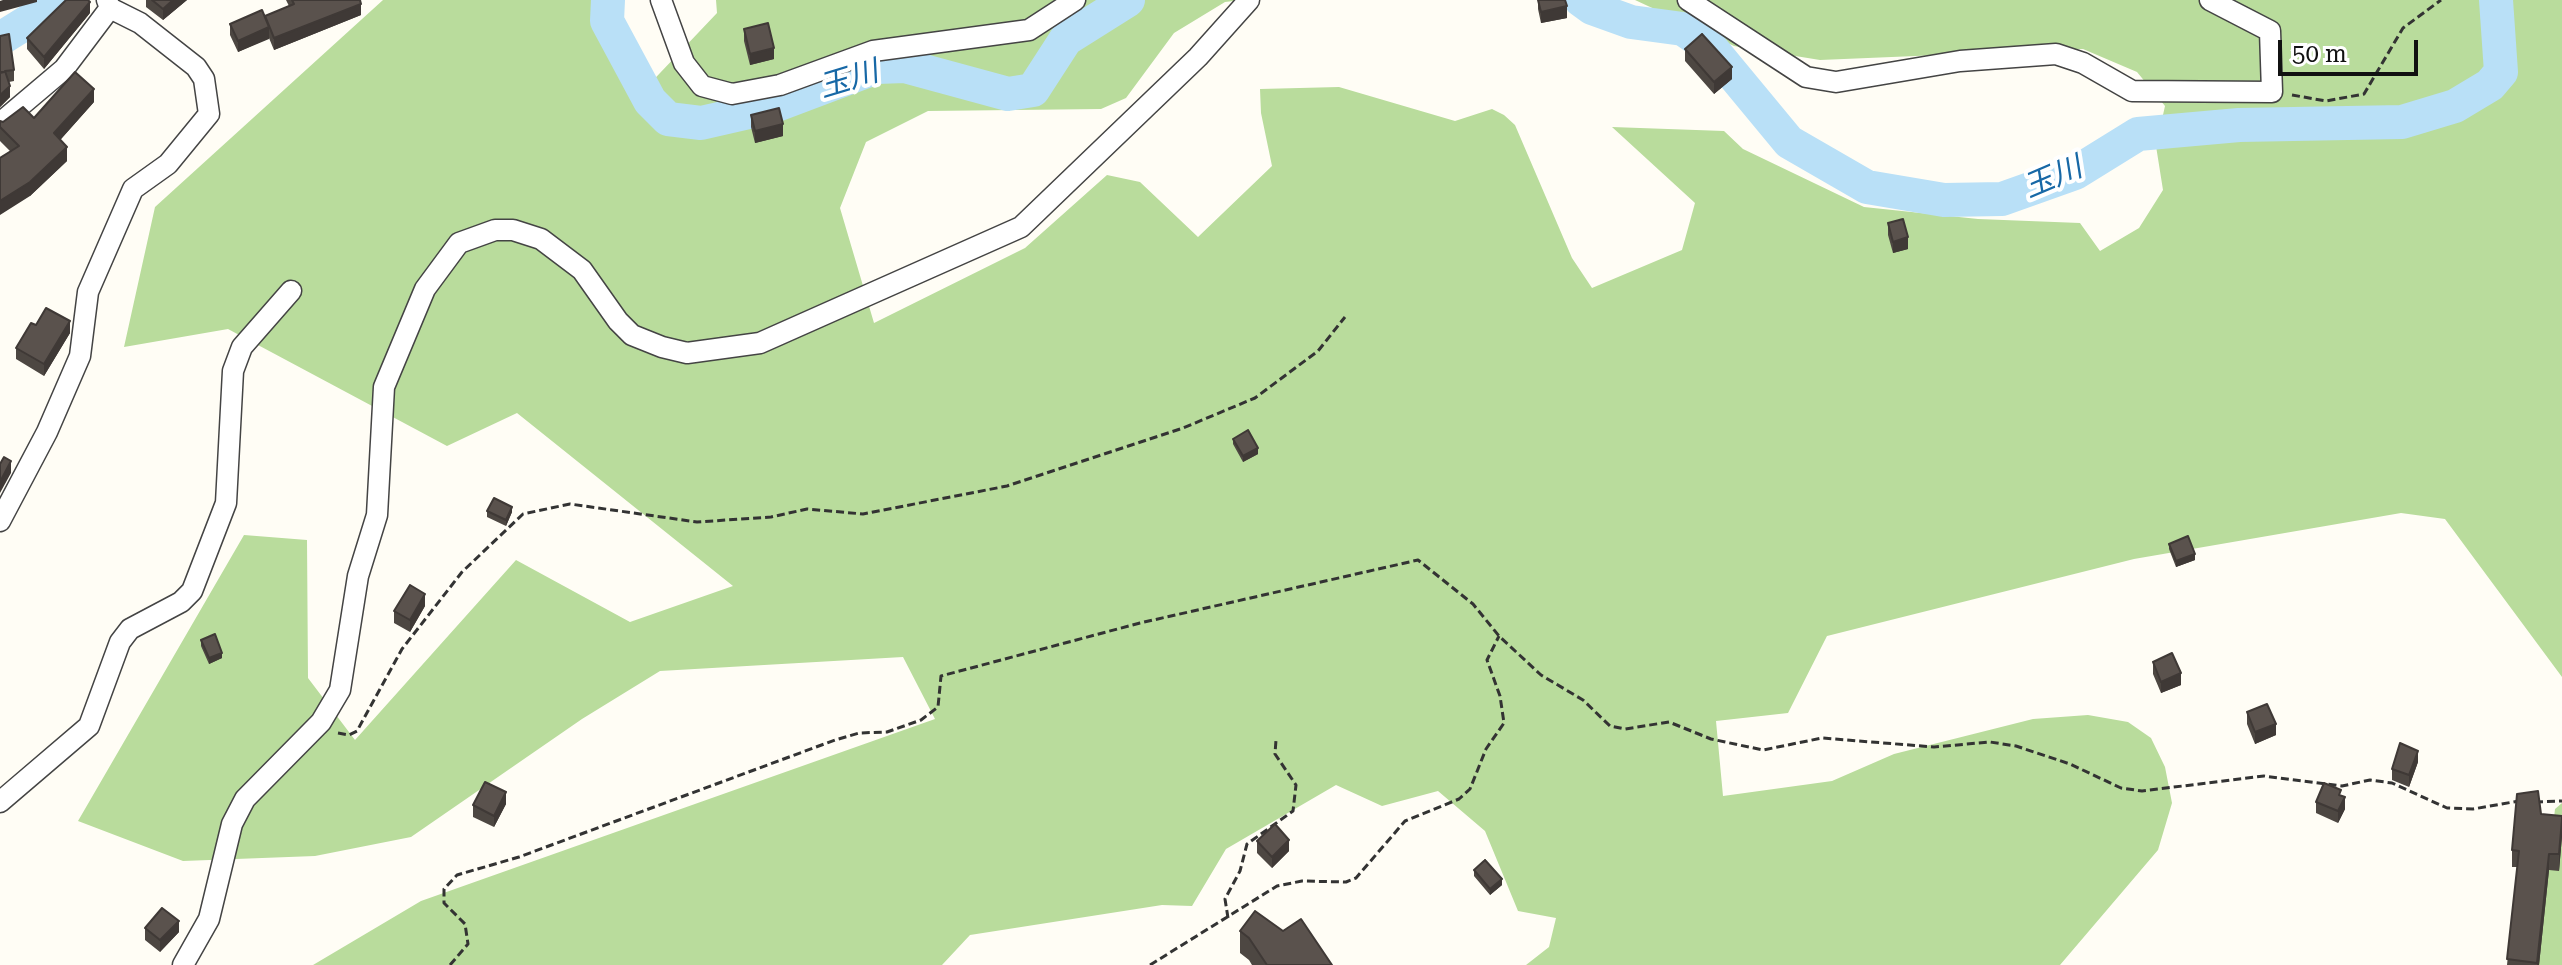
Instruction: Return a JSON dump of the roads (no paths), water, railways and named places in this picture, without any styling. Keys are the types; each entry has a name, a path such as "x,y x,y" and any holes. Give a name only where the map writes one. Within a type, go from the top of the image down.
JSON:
{"street":[{"path":"661,0 684,63 702,86 732,94 780,85 873,51 1029,30 1075,0"},
{"path":"183,965 209,919 232,824 245,799 321,722 340,690 345,671 351,605 377,515 384,387 425,289 459,243 495,230 513,230 541,239 582,270 618,321 632,335 662,347 687,353 760,343 1021,227 1198,57 1249,0"},
{"path":"1688,0 1806,77 1836,82 1960,61 2056,54 2083,63 2132,91 2272,92 2270,31 2210,0"},
{"path":"0,123 64,69 108,4 140,23 196,67 204,79 209,114 168,164 133,189 88,292 80,356 47,432 0,521"},
{"path":"0,802 89,726 120,642 130,629 181,602 192,591 226,503 233,371 242,347 291,291"}],"waterway":[{"name":"玉川","path":"0,39 63,0"},
{"name":"玉川","path":"608,0 607,21 650,101 668,119 701,123 771,107 877,67 905,66 1008,94 1033,90 1066,39 1128,0"},
{"name":"玉川","path":"1581,0 1592,8 1631,22 1683,29 1712,49 1789,142 1867,187 1944,200 2002,199 2075,173 2138,134 2239,125 2402,122 2455,106 2490,85 2501,72 2496,0"}]}
